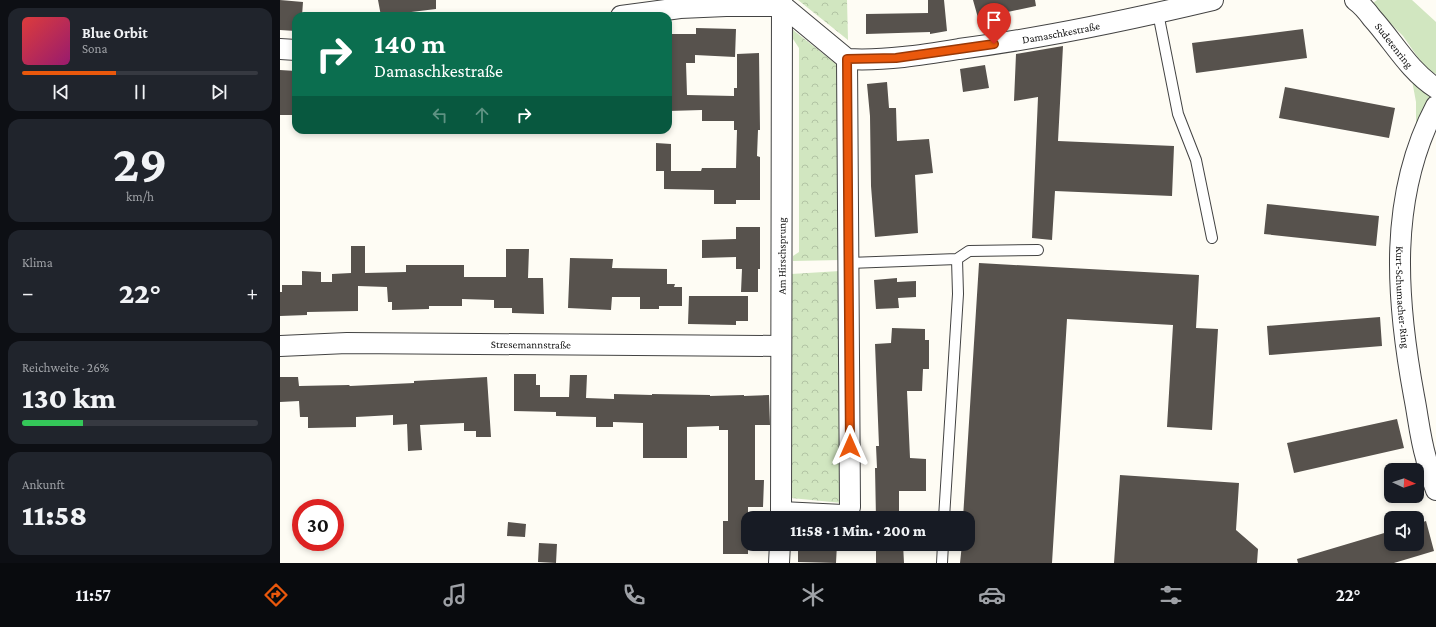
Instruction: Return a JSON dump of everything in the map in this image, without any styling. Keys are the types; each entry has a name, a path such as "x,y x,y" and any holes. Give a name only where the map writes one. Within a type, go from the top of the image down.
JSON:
{"street":[{"name":"Damaschkestraße","path":"847,59 896,58 1008,43 1158,13 1213,0"},
{"name":"Sudetenring","path":"1355,0 1387,34 1424,81 1436,88"},
{"path":"650,12 680,8 782,3 847,59"},
{"name":"Am Hirschsprung","path":"781,511 782,3"},
{"path":"280,50 292,50"},
{"name":"Am Hirschsprung","path":"847,59 850,507 849,511"},
{"name":"Kurt-Schumacher-Ring","path":"1436,106 1420,143 1407,185 1400,237 1400,286 1407,354 1426,458 1436,490"},
{"name":"Stresemannstraße","path":"280,346 347,343 781,346"},
{"path":"779,563 780,551"}],"lane":[{"path":"1158,13 1178,114 1196,160 1212,238"},
{"path":"849,263 957,259 970,251 1038,250"},
{"path":"944,511 958,294 957,259"},
{"path":"942,563 943,551"}],"green space":[{"path":"798,0 847,0 848,40"},
{"path":"1377,0 1412,0 1436,22 1436,74 1426,69 1403,36 1381,14 1373,3"},
{"path":"793,30 840,67 841,260 793,261 793,256 799,252 799,48 793,39"},
{"path":"1411,75 1434,96 1416,137 1416,102"},
{"path":"840,271 842,503 791,498 791,274"}],"building":[{"path":"280,0 303,2 302,12 292,12 292,31 280,30"},
{"path":"378,0 436,0 436,9 411,12 380,12"},
{"path":"928,0 944,0 947,31 930,34 930,32 866,34 866,14 928,13"},
{"path":"973,0 1035,0 1036,6 994,15 995,22 980,25"},
{"path":"696,28 736,29 735,57 695,55 695,63 686,63 687,95 734,96 734,88 737,88 737,54 759,53 760,130 758,130 757,156 760,157 760,200 736,200 736,204 714,204 714,190 664,189 664,171 656,171 656,143 671,144 671,171 701,171 702,168 736,168 737,130 734,130 734,121 702,121 702,110 672,111 672,34 696,34"},
{"path":"1303,29 1307,58 1196,73 1192,43"},
{"path":"1063,46 1058,141 1174,146 1172,196 1055,191 1052,240 1032,238 1038,97 1014,101 1016,54"},
{"path":"985,65 989,88 963,92 960,69"},
{"path":"280,70 292,71 292,115 280,115"},
{"path":"887,82 889,108 896,108 897,141 929,139 933,173 915,175 918,233 875,237 871,186 870,116 867,84"},
{"path":"1285,87 1395,108 1389,138 1279,118"},
{"path":"1267,204 1379,216 1376,246 1264,234"},
{"path":"736,227 760,227 760,269 758,269 758,292 741,292 742,269 736,269 736,257 702,258 702,240 736,239"},
{"path":"351,246 365,246 365,273 406,272 406,265 464,265 464,277 506,277 506,249 529,249 528,278 543,278 544,314 512,313 512,308 494,308 494,300 462,299 462,306 429,306 429,309 392,310 392,302 388,302 387,287 358,286 358,311 307,312 307,315 280,316 280,292 282,292 282,285 302,285 302,271 321,272 321,282 332,282 332,274 351,273"},
{"path":"570,258 613,259 612,268 667,269 667,284 675,284 674,287 682,287 682,306 659,306 659,309 640,309 640,297 612,297 611,310 568,308"},
{"path":"979,263 1199,275 1196,328 1218,329 1212,430 1167,427 1173,325 1067,319 1052,563 960,563 961,551 975,551 975,511 963,511"},
{"path":"897,278 897,282 916,281 916,297 898,298 899,308 876,309 874,280"},
{"path":"689,296 748,296 748,321 736,321 736,325 688,324"},
{"path":"1380,317 1382,346 1269,355 1267,326"},
{"path":"892,328 925,329 925,340 929,340 929,369 923,369 922,391 907,391 910,458 926,459 926,491 899,491 899,511 876,511 876,446 879,446 875,344 891,343"},
{"path":"514,374 536,374 536,385 540,385 540,397 569,397 570,375 587,375 586,398 614,399 614,394 710,396 769,395 770,425 755,425 755,480 764,480 763,507 748,507 748,511 741,511 741,551 748,551 748,554 723,554 723,521 728,521 728,430 719,430 719,426 687,427 687,458 643,458 643,423 613,422 613,427 596,427 596,417 556,416 556,412 514,411"},
{"path":"280,377 298,377 299,386 350,386 414,383 414,381 487,377 491,437 476,437 476,431 464,431 464,423 420,425 422,450 408,451 407,424 393,425 393,415 356,417 356,427 308,428 308,417 300,417 299,401 280,402"},
{"path":"1397,419 1404,448 1294,473 1287,443"},
{"path":"1120,475 1239,483 1236,530 1258,549 1257,563 1114,563"},
{"path":"1426,521 1434,551 1394,563 1298,563 1297,559 1384,533 1384,551 1424,551 1424,522"},
{"path":"508,522 526,524 525,537 507,536"},
{"path":"539,543 557,544 556,563 538,562"},
{"path":"798,551 837,551 836,563 798,562"},
{"path":"876,551 903,551 904,563 876,563"}],"route":[{"path":"850,446 847,59 896,58 994,44"}]}
